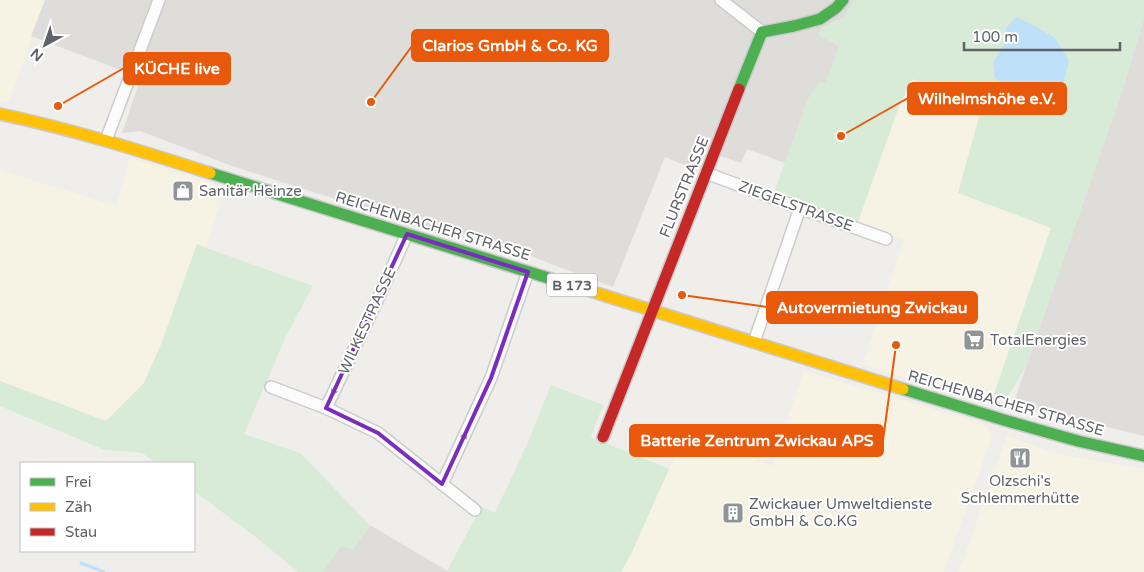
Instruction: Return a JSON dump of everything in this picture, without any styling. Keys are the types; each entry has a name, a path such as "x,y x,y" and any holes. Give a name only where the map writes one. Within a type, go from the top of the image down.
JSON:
{"main road":[{"path":"762,32 820,19 836,8 843,0"},
{"name":"FLURSTRASSE","path":"603,437 762,32"},
{"name":"REICHENBACHER STRASSE","path":"0,114 106,140 1033,429 1144,456"}],"street":[{"path":"106,140 159,0"},
{"path":"721,0 762,32"},
{"name":"ZIEGELSTRASSE","path":"706,173 886,239"},
{"path":"754,342 800,208"},
{"name":"WILKESTRASSE","path":"326,408 407,234"},
{"path":"442,484 491,378 528,272"},
{"path":"271,387 326,408 378,433 475,510"}],"highlighted area":[{"path":"407,234 528,272 491,378 442,484 378,433 326,408"}],"shaded area":[{"path":"0,0 45,0 9,102 0,100"},
{"path":"45,0 855,0 843,18 822,28 818,34 839,46 826,84 808,99 785,163 747,149 741,163 705,148 696,170 665,157 613,287 538,259 495,240 465,234 438,232 232,166 140,131 122,133 140,80 118,69 31,36"},
{"path":"1144,18 1144,436 1013,404 1123,88"},
{"path":"912,79 981,110 958,193 1051,228 991,405 863,364 904,239 858,222 898,109"},
{"path":"130,158 225,187 206,248 197,244 162,342 144,383 106,421 0,381 0,170 116,206"},
{"path":"804,371 988,427 992,436 944,572 621,572 631,554 682,440 700,437 772,466"},
{"path":"1007,436 1046,450 1073,457 1144,469 1144,572 959,572"},
{"path":"370,525 449,572 322,572 341,546 353,549"}],"green space":[{"path":"855,0 1144,0 1144,18 1123,88 1025,369 1007,398 994,394 1051,228 958,193 981,110 912,79 898,109 858,222 775,190 808,99 820,81 826,83 839,46 818,34 822,28 843,18"},
{"path":"197,244 313,286 286,336 244,434 300,453 370,525 353,550 341,546 322,572 298,572 257,538 195,492 195,462 155,462 142,453 105,450 0,406 0,381 106,421 144,383 162,342"},
{"path":"551,385 603,405 591,437 669,469 621,572 447,571 481,507 495,513 528,442"}],"water":[{"path":"1016,17 1055,38 1069,61 1061,91 1031,102 995,78 993,63 1006,41 1006,28"}],"waterway":[{"path":"81,563 104,572"}],"traffic: fast":[{"path":"739,89 762,32 820,19 836,8 843,0"},
{"path":"210,173 571,285"},
{"path":"903,389 1078,441 1144,456"}],"traffic: slow":[{"path":"0,114 80,133 210,173"},
{"path":"571,285 903,389"}],"traffic: jam":[{"path":"603,437 739,89"}],"place":[{"name":"Clarios GmbH & Co. KG","path":"371,102"},
{"name":"KÜCHE live","path":"58,106"},
{"name":"Wilhelmshöhe e.V.","path":"841,136"},
{"name":"Sanitär Heinze","path":"183,191"},
{"name":"Autovermietung Zwickau","path":"682,295"},
{"name":"TotalEnergies","path":"974,340"},
{"name":"Batterie Zentrum Zwickau APS","path":"896,345"},
{"name":"Olzschi's Schlemmerhütte","path":"1020,458"},
{"name":"Zwickauer Umweltdienste GmbH & Co.KG","path":"733,513"}]}
